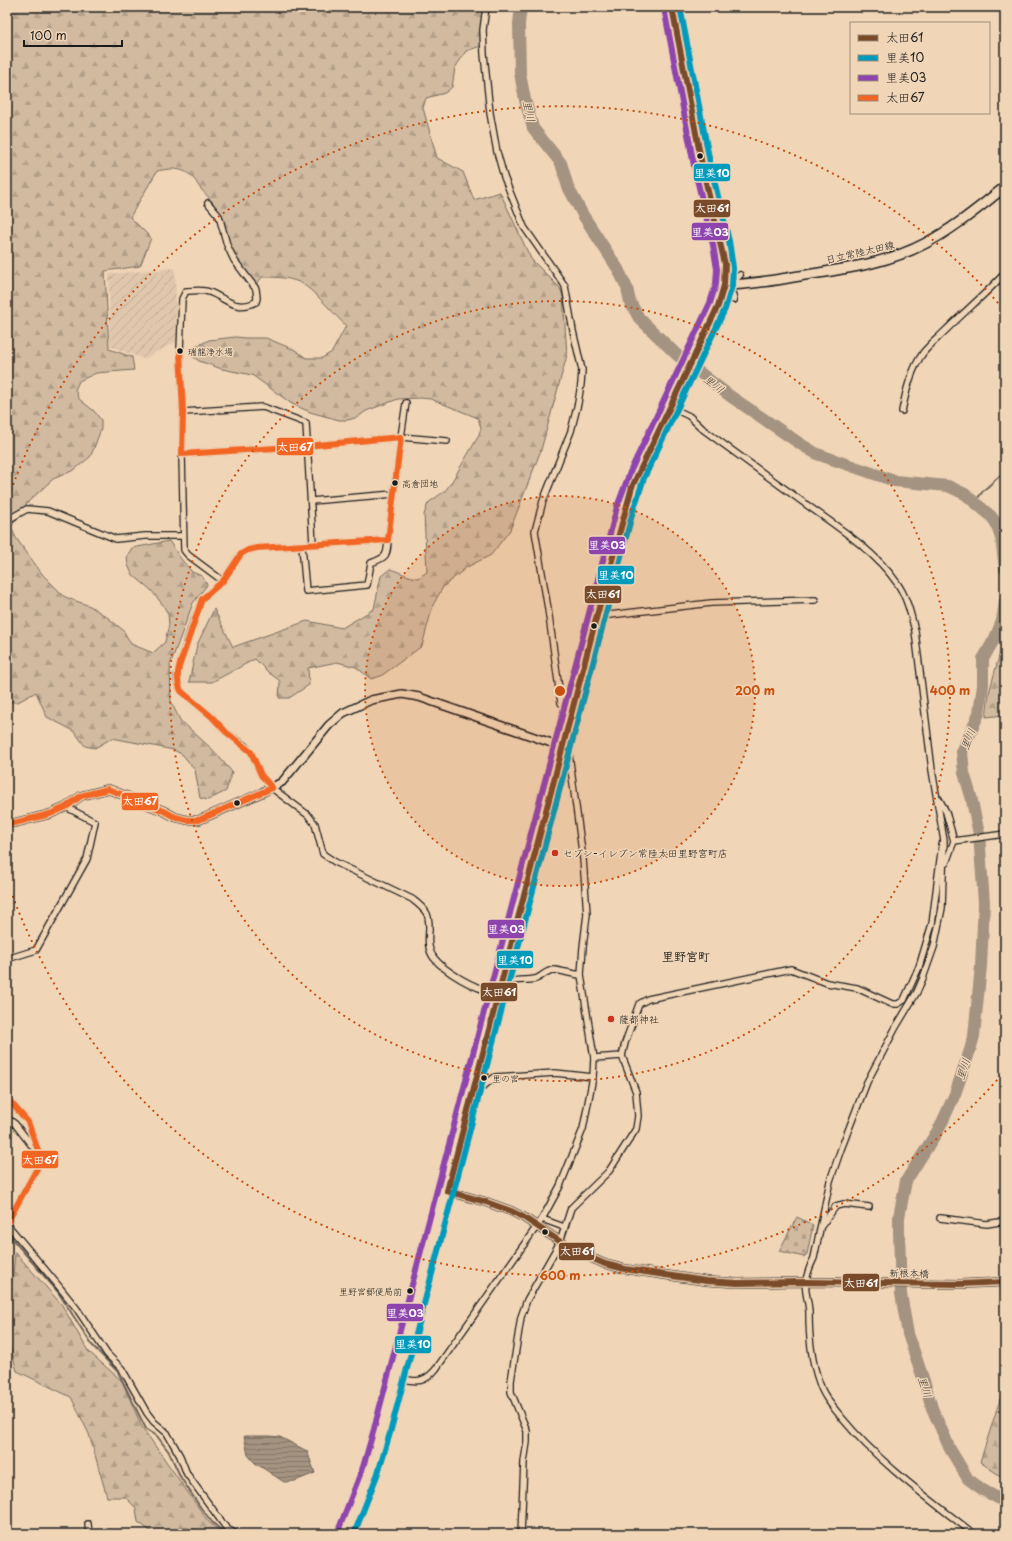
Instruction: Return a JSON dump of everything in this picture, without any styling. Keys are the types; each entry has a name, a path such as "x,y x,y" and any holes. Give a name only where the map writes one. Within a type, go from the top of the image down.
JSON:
{"main road":[{"path":"345,1534 371,1470 500,989 597,615 632,488 709,326 718,306 724,285 725,269 721,243 703,170 672,7"},
{"name":"日立常陸太田線","path":"724,285 742,286 865,264 903,254 942,234 1005,187"}],"street":[{"path":"486,7 483,30 484,54 490,113 497,152 504,177 524,227 565,286 582,370 582,384 572,431 543,500 535,531 561,703 572,710"},
{"path":"208,203 218,216 227,245 234,260 256,289 258,298 256,302 250,305 238,305 228,303 210,292 203,290 186,291 182,299 180,351 183,412 182,454 184,550 188,555 223,581"},
{"path":"902,411 912,374 923,354 1005,273"},
{"path":"302,546 306,591 367,585 371,563 384,558 387,553 400,436 406,403"},
{"path":"672,403 704,430 830,522 867,551 897,583 909,610 915,632 936,795 943,837 944,867 942,908 934,947 922,981 881,1055 855,1111 830,1181 814,1258 810,1265 806,1290 809,1309 809,1333 812,1358 819,1383 829,1401 853,1432 876,1455 974,1534"},
{"path":"183,412 263,407 306,423 306,446 313,544"},
{"path":"182,454 306,446 400,436 447,441"},
{"path":"311,501 394,494"},
{"path":"7,523 11,518 27,509 48,511 116,539 145,536 183,536"},
{"path":"388,540 257,548 248,550 241,554 223,581 202,599 179,667 177,676 178,685 181,691 212,717 226,732 251,752 261,775 272,788 308,815 315,824 323,854 335,862 412,899 420,906 426,914 428,921 429,948 433,957 442,967 475,986 492,991 500,989 510,982 536,979 546,972 553,970 581,975"},
{"path":"597,615 601,616 711,603 815,600"},
{"path":"7,823 14,823 37,817 66,807 81,796 108,789 164,811 175,817 187,820 199,820 272,788 282,782 330,725 343,713 371,700 402,694 419,697 567,749 569,754 583,859 588,914 583,947 581,975 594,1058 593,1077 584,1129 560,1186 542,1219 536,1225 429,1377 423,1381 396,1378"},
{"path":"936,795 946,812 957,841 944,867"},
{"path":"7,959 36,950 87,859 95,822 66,807"},
{"path":"957,841 1005,834"},
{"path":"904,1000 919,966 932,924 936,902 938,864 943,837"},
{"path":"521,1534 527,1431 511,1392 510,1381 522,1317 527,1300 560,1242 571,1208 609,1171 636,1129 638,1116 636,1092 622,1056 639,1004 648,998 791,969 827,983 857,988 892,1004 898,1004 904,1000 922,981"},
{"path":"594,1058 622,1056"},
{"path":"471,1096 495,1077 555,1073 593,1077"},
{"path":"7,1098 28,1122 40,1156 40,1163 7,1224 77,1309 107,1354 122,1369 146,1413 167,1433 180,1456 187,1474 227,1529 236,1534"},
{"path":"7,1118 15,1124 40,1156"},
{"name":"新根本橋","path":"446,1191 486,1202 510,1211 536,1225 560,1242 588,1258 625,1269 706,1281 729,1282 960,1284 1005,1282"},
{"path":"821,1227 836,1206 844,1204 869,1207"},
{"path":"940,1218 987,1224 1005,1221"},
{"path":"542,1219 564,1227"},
{"path":"7,1258 7,1271"},
{"path":"88,1524 88,1534"}],"shaded area":[{"name":"瑞龍浄水場","path":"175,268 177,341 144,359 110,346 109,274"},
{"path":"244,1436 280,1437 307,1451 315,1473 295,1481 284,1482 255,1463 248,1455"}],"green space":[{"path":"7,7 484,7 484,45 466,51 455,68 452,87 445,93 426,98 423,108 437,158 463,172 474,200 500,192 531,259 560,288 563,296 567,355 541,450 510,530 491,555 467,567 443,587 433,605 422,646 381,676 371,679 356,667 337,662 308,668 309,685 289,698 279,698 280,681 255,659 212,682 189,682 197,645 214,609 233,647 307,621 342,628 374,609 381,576 390,569 407,576 418,578 427,572 424,515 428,503 445,491 451,483 478,437 481,428 478,418 431,399 421,398 398,399 366,411 358,417 348,420 339,420 310,412 292,404 252,375 222,369 199,361 191,355 193,348 209,340 236,337 266,338 295,350 306,358 322,358 332,352 346,326 317,295 299,282 285,278 262,277 256,285 246,283 235,263 218,211 210,199 194,179 186,172 177,169 157,171 130,217 151,238 140,266 105,271 109,349 132,357 134,370 96,373 79,381 75,390 79,399 94,411 101,420 101,429 90,457 74,470 53,479 29,501 11,527 16,538 43,575 65,597 90,606 123,630 131,644 153,653 165,642 169,624 168,614 151,590 132,574 128,565 127,556 132,548 169,541 192,572 202,576 207,585 193,603 170,665 171,702 180,720 213,750 232,772 226,791 208,800 200,798 195,770 183,755 174,750 112,738 95,748 85,746 74,731 47,717 36,692 18,702 7,702"},
{"path":"1005,634 1005,715 986,717 989,693"},
{"path":"797,1217 813,1225 807,1254 804,1257 779,1251"},
{"path":"15,1252 62,1305 88,1351 122,1381 142,1427 208,1521 222,1534 206,1534 204,1531 181,1527 176,1534 152,1534 152,1532 138,1522 136,1508 125,1497 107,1497 89,1434 71,1397 17,1371 7,1336 7,1295 13,1276"},
{"path":"1005,1384 1005,1479 980,1462"}],"waterway":[{"name":"里川","path":"521,7 519,24 520,73 525,100 533,128 561,163 568,187 583,215 618,269 627,288 630,302 639,318 677,355 730,396 817,454 895,481 948,486 965,494 991,516 996,523 1001,538 1005,569"},
{"path":"975,502 983,491 1005,471"},
{"name":"里川","path":"1005,601 1002,621 995,638 983,659 983,685 979,713 962,752 964,773 971,796 979,834 984,903 981,966 974,1036 955,1094 940,1127 906,1181 899,1217 901,1294 908,1334 932,1408 950,1449 968,1479 983,1490 1005,1502"},
{"path":"8,1234 58,1292 92,1345 118,1372 146,1429 157,1436 169,1452 181,1478 201,1508 212,1522 225,1534"}],"transit line":[{"name":"太田61","path":"447,1191 597,615 632,487 718,306 724,285 725,264 703,170 672,7"},
{"name":"里美10","path":"354,1534 378,1473 390,1433 633,511 644,478 725,309 732,286 733,268 729,241 711,168 680,7"},
{"name":"里美03","path":"338,1531 363,1467 374,1429 617,507 630,472 710,303 716,284 717,269 713,245 695,171 664,8"},
{"name":"太田67","path":"180,351 183,412 182,454 306,446 401,437 388,540 257,548 248,550 241,554 223,581 202,599 179,667 178,679 181,691 212,717 226,732 251,752 261,775 272,788"},
{"name":"太田67","path":"7,823 14,823 50,814 66,807 81,796 108,789 164,811 175,817 187,820 199,820 272,788"},
{"name":"太田67","path":"7,1098 28,1122 40,1156 40,1163 7,1223"},
{"name":"太田61","path":"447,1191 511,1211 523,1217 573,1250 605,1264 625,1269 706,1281 737,1283 807,1282 960,1284 1005,1282"}],"place":[{"name":"瑞龍浄水場","path":"180,351"},
{"name":"高倉団地","path":"395,483"},
{"name":"セブン-イレブン常陸太田里野宮町店","path":"555,853"},
{"name":"薩都神社","path":"611,1019"},
{"name":"里の宮","path":"484,1078"},
{"name":"里野宮郵便局前","path":"410,1291"}],"district":[{"name":"里野宮町","path":"686,957"}]}
